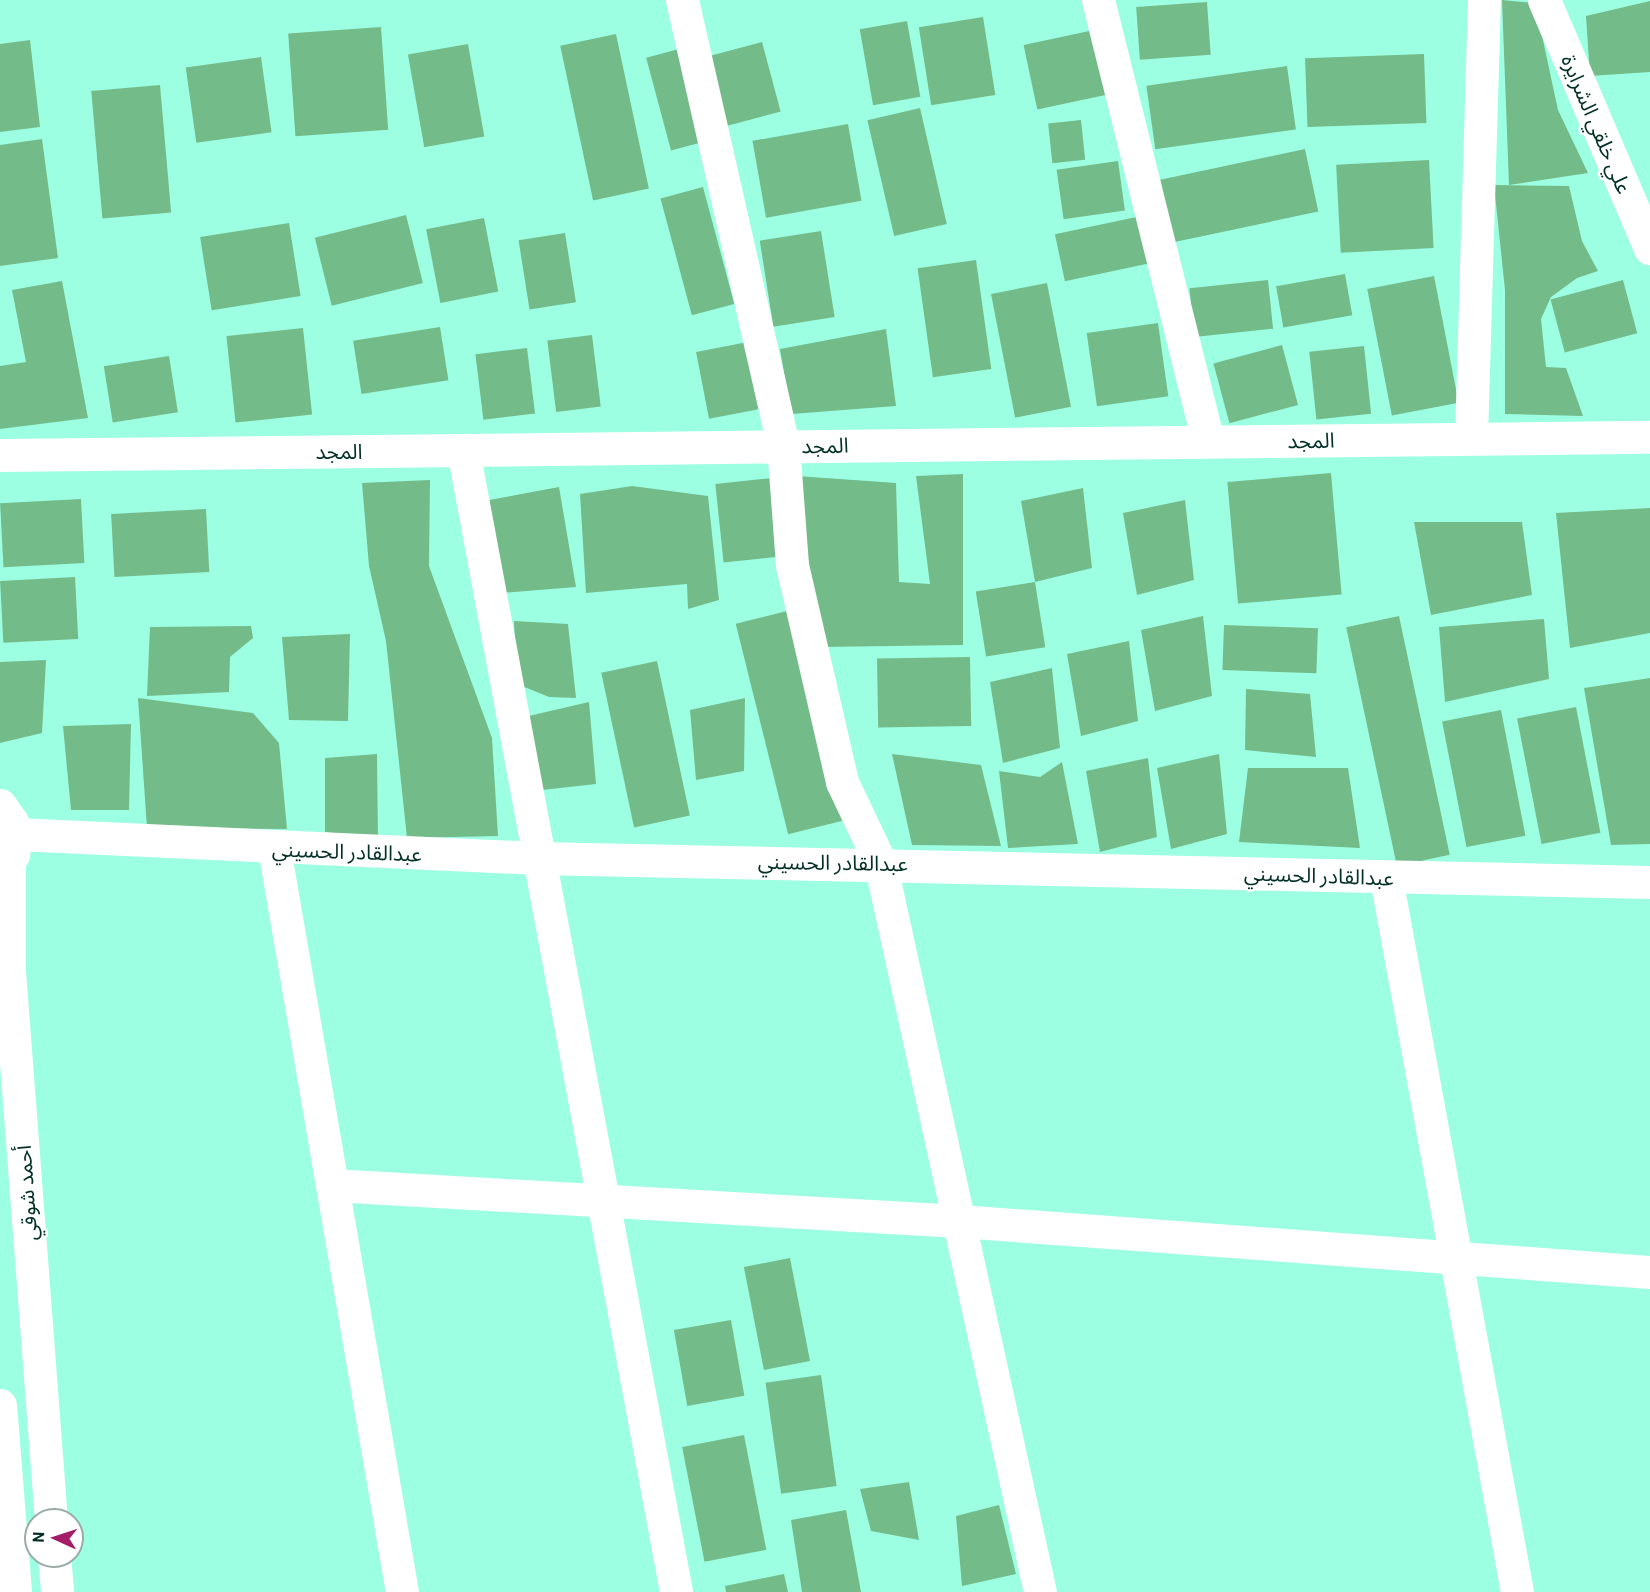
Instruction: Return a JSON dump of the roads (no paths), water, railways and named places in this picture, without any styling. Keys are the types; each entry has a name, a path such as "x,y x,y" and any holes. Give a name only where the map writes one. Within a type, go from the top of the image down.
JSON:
{"street":[{"path":"682,0 783,445 792,565 840,771 880,862 1040,1592"},
{"path":"1098,0 1208,441"},
{"path":"1471,437 1484,0"},
{"name":"علي خلقي الشرايرة","path":"1544,0 1650,248"},
{"name":"المجد","path":"0,455 1471,437 1650,437"},
{"path":"463,450 676,1592"},
{"path":"0,806 12,822 8,858"},
{"path":"274,848 402,1592"},
{"name":"عبدالقادر الحسيني","path":"8,858 274,848 539,858 880,862 1386,878 1650,882"},
{"name":"أحمد شوقي","path":"8,858 9,970 50,1508"},
{"path":"1386,878 1453,1256 1517,1592"},
{"path":"332,1185 602,1198 958,1221 1650,1272"},
{"path":"0,1405 15,1592"},
{"path":"55,1568 57,1592"}]}
